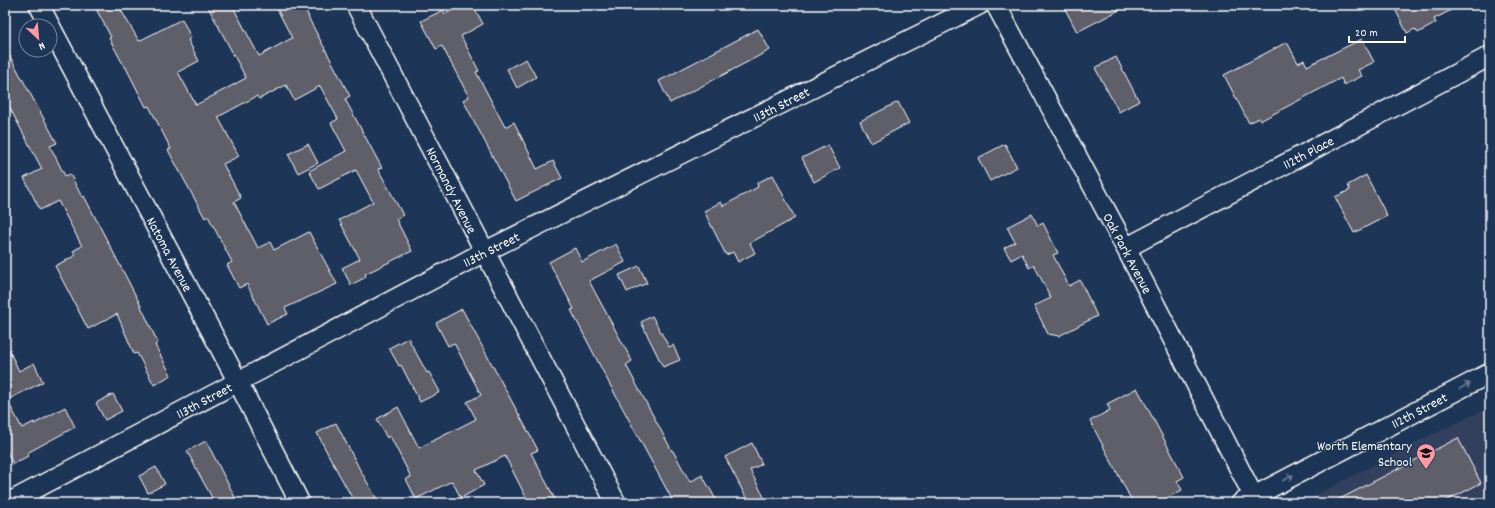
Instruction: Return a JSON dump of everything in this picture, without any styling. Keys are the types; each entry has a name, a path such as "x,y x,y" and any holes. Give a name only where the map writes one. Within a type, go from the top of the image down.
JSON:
{"street":[{"name":"Natoma Avenue","path":"39,5 238,382 300,503"},
{"name":"Normandy Avenue","path":"356,5 616,503"},
{"name":"113th Street","path":"8,503 484,252 980,5"},
{"name":"Oak Park Avenue","path":"996,5 1126,248 1251,501"},
{"name":"112th Place","path":"1126,248 1490,56"},
{"name":"112th Street","path":"1251,501 1490,373"}],"shaded area":[{"name":"Worth Elementary School","path":"1490,407 1490,503 1301,503 1425,438"}],"building":[{"path":"94,5 118,5 139,41 182,19 191,38 188,40 199,61 178,72 196,105 246,78 207,5 232,5 259,56 292,38 275,5 303,5 350,96 345,99 382,168 378,169 403,215 396,219 412,251 365,274 366,277 351,285 342,268 360,259 339,220 373,202 356,170 319,189 309,171 346,151 331,123 338,119 320,86 294,100 286,85 259,99 257,96 218,117 239,156 223,164 241,198 234,202 258,248 270,242 274,250 309,232 337,284 285,308 288,314 267,324 247,284 239,288 227,265 232,262 208,216 205,218 168,150 171,149 149,106 146,107 109,38 111,37"},
{"path":"463,5 473,5 483,24 461,36 479,71 476,72 505,127 514,122 537,169 553,161 562,178 516,201 463,100 469,97 442,46 436,49 421,21 443,10 445,14"},
{"path":"1063,5 1129,5 1077,32"},
{"path":"1407,5 1461,5 1434,19 1436,23 1418,33 1415,29 1407,33 1396,11"},
{"path":"758,29 770,50 670,103 659,81"},
{"path":"1362,39 1374,62 1358,70 1362,76 1344,85 1341,78 1260,121 1259,118 1249,123 1224,75 1287,42 1298,63 1304,60 1307,66"},
{"path":"5,47 57,143 50,146 65,176 70,174 82,197 84,196 138,300 158,343 155,345 171,375 154,385 137,353 134,354 117,314 88,329 55,266 76,255 73,251 82,246 58,201 40,210 24,178 42,169 5,99"},
{"path":"1116,57 1139,101 1119,112 1095,68"},
{"path":"526,59 536,77 517,88 507,69"},
{"path":"898,102 909,123 871,143 860,121"},
{"path":"308,144 318,163 298,173 288,154"},
{"path":"1005,144 1017,167 990,181 978,158"},
{"path":"828,145 840,168 814,182 802,158"},
{"path":"773,175 795,218 750,243 755,253 738,262 733,252 726,255 704,211 721,202 723,206 758,187 757,183"},
{"path":"1366,175 1387,216 1354,233 1335,197 1350,190 1348,185"},
{"path":"1032,214 1038,226 1043,223 1058,253 1053,255 1069,286 1080,280 1097,316 1059,336 1048,334 1034,306 1051,298 1034,265 1029,268 1022,254 1011,260 1004,248 1015,242 1007,227"},
{"path":"616,244 625,262 589,281 632,361 626,365 690,482 702,475 718,503 674,503 571,310 574,309 549,262 575,248 582,262"},
{"path":"639,266 647,283 627,292 619,275"},
{"path":"462,309 538,450 531,453 557,503 529,503 505,456 476,470 484,485 461,498 452,481 416,499 406,479 411,477 390,436 387,438 377,419 398,407 419,448 476,419 467,402 481,395 454,343 448,346 436,323"},
{"path":"652,316 669,347 673,345 680,360 663,367 641,322"},
{"path":"408,338 427,373 429,372 440,392 420,402 401,365 399,366 389,348"},
{"path":"5,342 19,371 34,363 43,382 7,400 22,428 34,422 34,424 65,407 75,427 27,453 28,456 13,464 5,448"},
{"path":"1137,388 1184,477 1177,481 1182,490 1157,503 1133,503 1090,421 1110,410 1107,404"},
{"path":"113,394 122,411 105,420 96,403"},
{"path":"336,423 379,503 355,503 329,456 317,433"},
{"path":"1458,438 1481,483 1442,503 1332,503"},
{"path":"206,441 238,503 215,503 187,451"},
{"path":"752,443 762,464 750,470 767,503 749,503 725,457"},
{"path":"156,467 165,484 148,493 139,476"}],"place":[{"name":"Worth Elementary School","path":"1426,470"}]}
